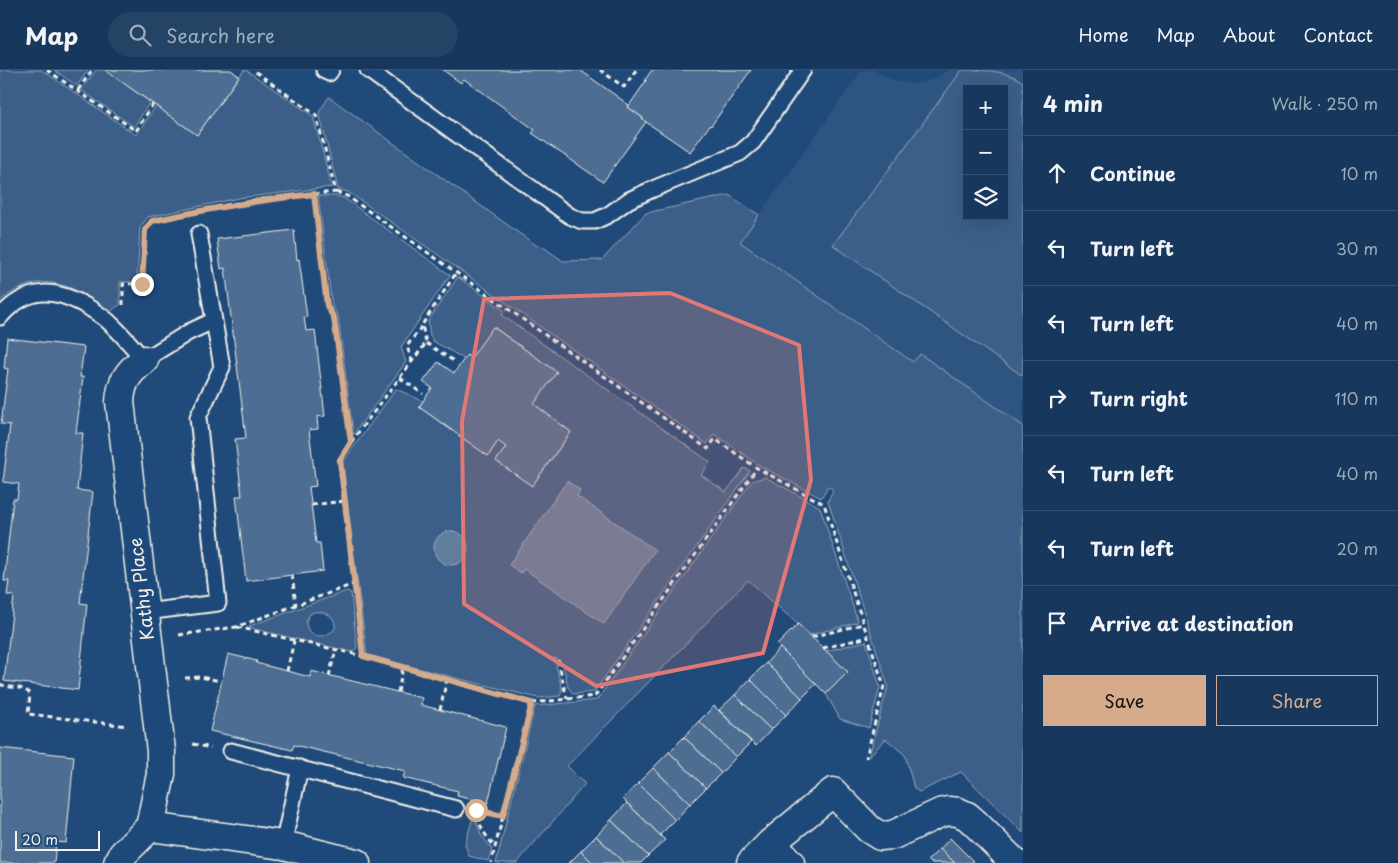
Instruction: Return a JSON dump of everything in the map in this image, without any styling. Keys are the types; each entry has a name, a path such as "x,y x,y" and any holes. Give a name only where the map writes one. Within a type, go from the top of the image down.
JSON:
{"street":[{"name":"Kathy Place","path":"144,360 133,368 124,381 120,391 120,402 161,751 161,774 150,828"},
{"path":"751,863 771,843 833,792 869,829 880,836 893,835 940,813 958,812 976,823 1015,863"},
{"path":"118,863 123,854 150,828 283,845 356,863"},
{"path":"771,843 790,863"}],"lane":[{"path":"324,70 329,73 331,70"},
{"path":"368,70 570,216 582,221 595,221 608,216 629,200 740,153 753,142 803,70"},
{"path":"146,612 218,604 198,417 222,367 199,234"},
{"path":"0,317 15,302 39,293 69,297 109,321 144,360 189,332 213,321"},
{"path":"225,750 456,809"},
{"path":"283,845 300,768"}],"path":[{"path":"47,70 136,131 153,104"},
{"path":"78,90 92,70"},
{"path":"253,70 316,115 336,192"},
{"path":"600,70 624,87 636,70"},
{"path":"124,310 123,284 142,284 145,230 152,221 256,200 336,192 347,196 708,449 715,440 757,468 824,504 884,686 866,758"},
{"path":"314,194 327,306 334,318 351,442"},
{"path":"412,362 407,346 456,273"},
{"path":"422,325 426,343 455,362"},
{"path":"363,656 340,460 351,442 426,343"},
{"path":"400,378 423,394"},
{"path":"236,627 363,656 532,703 595,696 757,468"},
{"path":"312,505 344,501"},
{"path":"292,575 296,605"},
{"path":"179,635 236,627 354,584"},
{"path":"812,637 863,624"},
{"path":"823,648 868,637"},
{"path":"287,671 294,640"},
{"path":"330,676 336,650"},
{"path":"558,660 567,699"},
{"path":"398,692 403,667"},
{"path":"185,678 200,677 221,681"},
{"path":"440,710 447,679"},
{"path":"0,684 25,688 30,694 28,714 128,726"},
{"path":"491,863 532,703"},
{"path":"193,744 225,750"},
{"path":"495,848 480,825 477,810 503,816"}],"highlighted area":[{"path":"670,293 799,345 811,480 763,653 596,686 464,604 462,421 484,299"}],"shaded area":[{"path":"0,70 42,70 136,135 156,106 197,135 244,70 246,70 313,116 332,187 239,198 148,217 140,227 137,282 120,282 120,305 110,312 83,294 56,284 29,285 15,291 0,301"},
{"path":"54,70 88,70 77,86"},
{"path":"96,70 105,70 150,102 134,127 81,90"},
{"path":"862,70 875,70 894,81 914,84 936,78 948,70 1023,70 1023,426 920,354 914,362 740,242"},
{"path":"962,70 1002,73 1023,82 1023,376 833,245"},
{"path":"329,97 537,246 539,244 563,261 602,260 646,213 729,195 759,215 740,242 913,362 920,354 1023,426 1023,833 961,772 919,792 914,788 905,755 886,739 869,756 888,686 828,501 833,490 828,486 821,498 762,467 714,434 707,444 357,198 348,192 338,189 319,112"},
{"path":"318,196 344,198 450,275 401,347 406,362 353,435 338,316 332,306"},
{"path":"458,277 505,311 502,315 710,462 701,475 726,492 744,468 750,471 594,692 573,694 568,687 563,664 554,657 562,689 560,696 538,698 367,656 342,463 396,389 423,401 419,407 488,456 498,441 506,447 496,461 532,486 571,432 534,404 556,372 494,327 471,358 467,355 464,359 433,341 430,336 428,321"},
{"path":"765,477 820,507 858,622 810,635 748,580 567,766 585,784 517,863 496,863 535,706 597,700 752,481"},
{"path":"567,481 580,490 577,496 655,550 604,624 524,569 521,573 509,565"},
{"path":"451,531 458,532 463,536 467,541 467,555 463,560 458,564 451,565 444,564 439,560 435,555 434,548 435,541 439,536 444,532"},
{"path":"347,591 351,593 357,648 352,652 254,629 249,626","holes":["318,612 329,615 334,621 335,629 326,635 313,635 307,627 306,621 310,614"]},
{"path":"866,641 880,687 869,728 840,719 826,694 848,672 826,651"},
{"path":"474,814 481,835 492,849 488,861 469,856 465,844"}],"building":[{"path":"105,70 231,70 239,76 197,135"},
{"path":"443,70 580,70 629,105 628,107 646,122 603,182 532,133 535,130 464,79 461,83"},
{"path":"652,70 751,70 690,152 646,122 628,107"},
{"path":"294,230 307,317 304,317 306,331 315,330 325,416 317,417 318,429 309,430 316,486 309,487 316,543 320,543 323,571 246,581 236,496 242,496 235,439 246,438 225,268 221,269 217,239"},
{"path":"493,327 557,372 534,404 571,432 532,486 496,461 506,447 498,441 488,456 419,407 432,388 423,382 438,362 454,373 467,355 471,358"},
{"path":"7,338 84,347 80,377 83,377 76,433 83,433 77,490 93,492 80,603 87,604 78,690 4,681 14,596 7,595 9,581 4,581 13,499 17,499 19,484 3,482 10,425 1,424 8,369 4,368"},
{"path":"798,624 848,672 826,694 777,645"},
{"path":"780,648 816,684 802,698 766,663"},
{"path":"228,654 310,677 311,671 422,698 421,705 506,727 488,803 457,796 458,791 403,778 405,771 294,745 292,750 210,731"},
{"path":"766,663 802,698 786,715 750,679"},
{"path":"750,679 786,715 771,730 735,695"},
{"path":"735,695 771,730 756,746 719,710"},
{"path":"714,706 751,742 736,757 699,721"},
{"path":"699,721 736,757 721,773 684,737"},
{"path":"684,737 721,773 706,788 669,752"},
{"path":"0,748 74,756 66,843 56,842 54,863 0,863"},
{"path":"669,752 706,788 690,804 653,768"},
{"path":"653,768 690,804 675,820 638,783"},
{"path":"638,783 675,820 660,835 623,799"},
{"path":"627,803 665,840 648,856 611,820"},
{"path":"611,820 648,856 641,863 624,863 596,836"},
{"path":"596,836 624,863 593,863 581,851"},
{"path":"950,838 973,861 970,863 955,863 940,849"},
{"path":"940,849 955,863 931,863 928,860"},
{"path":"581,851 593,863 569,863"}],"route":[{"path":"142,284 145,230 152,221 256,200 314,194 327,306 334,318 351,442 340,460 363,656 532,703 503,816 476,810"}]}
